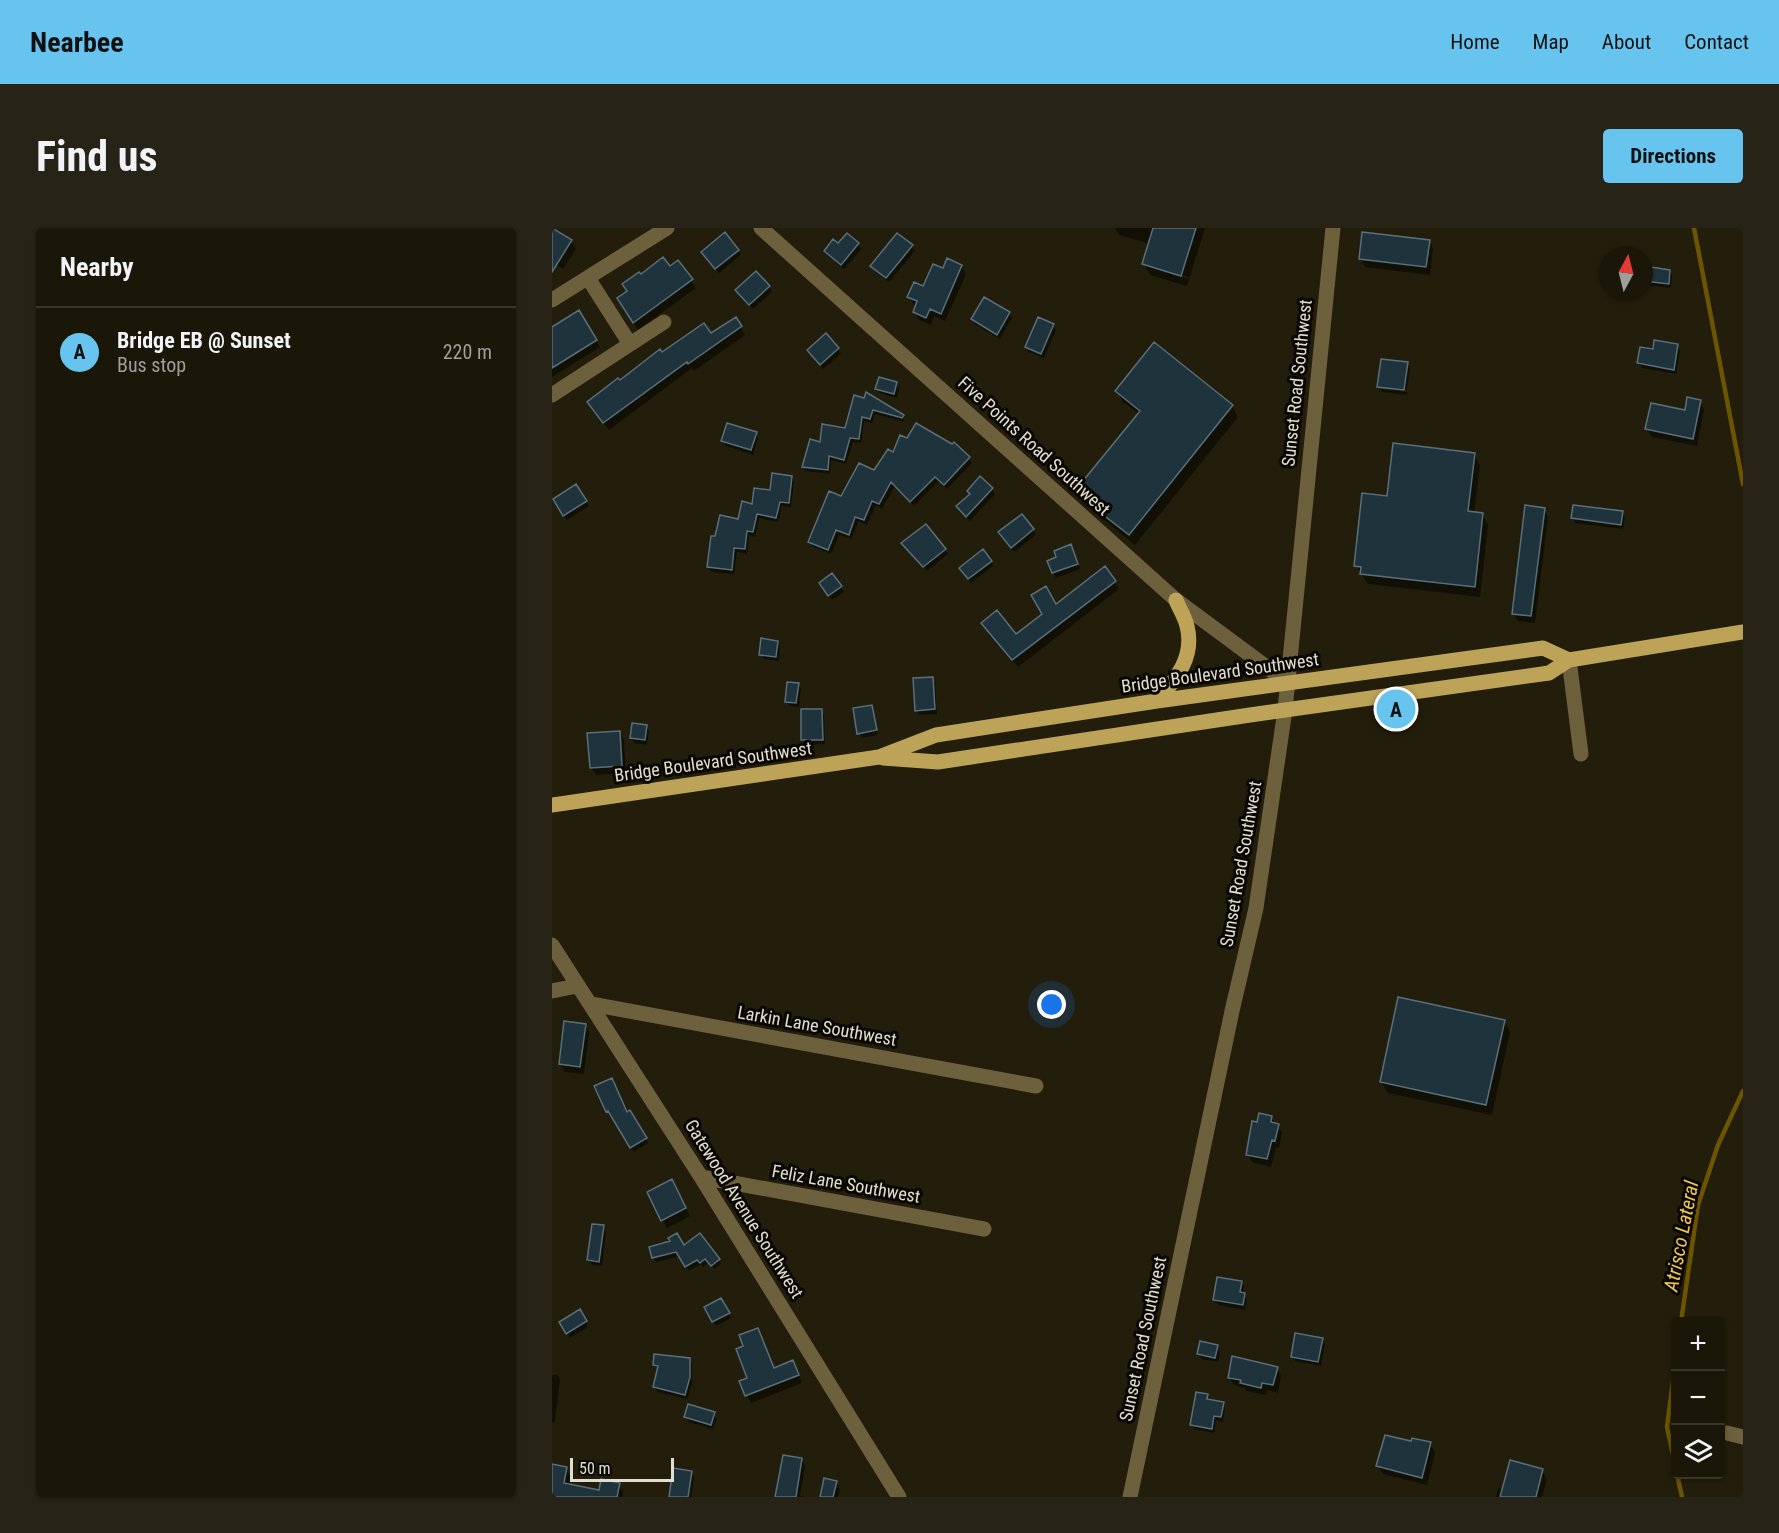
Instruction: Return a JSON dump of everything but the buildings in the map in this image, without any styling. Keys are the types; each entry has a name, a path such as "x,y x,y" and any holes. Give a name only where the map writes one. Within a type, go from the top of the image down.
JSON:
{"main road":[{"path":"1157,700 1179,675 1188,655 1188,627 1176,600"},
{"name":"Bridge Boulevard Southwest","path":"552,805 879,758 938,762 1549,673 1569,660 1743,632"},
{"name":"Bridge Boulevard Southwest","path":"879,758 936,735 1157,700 1543,648 1569,660"}],"street":[{"path":"552,300 667,228"},
{"name":"Five Points Road Southwest","path":"761,228 1176,600 1288,683"},
{"name":"Sunset Road Southwest","path":"1130,1497 1232,1011 1256,908 1285,710 1333,228"},
{"path":"588,278 630,344"},
{"path":"552,395 664,322"},
{"path":"1569,660 1581,754"},
{"name":"Gatewood Avenue Southwest","path":"552,945 701,1177 898,1497"},
{"path":"552,991 577,986"},
{"name":"Larkin Lane Southwest","path":"591,1004 1036,1086"},
{"name":"Feliz Lane Southwest","path":"701,1177 984,1229"},
{"path":"1727,1433 1743,1437"}],"waterway":[{"name":"Atrisco Lateral","path":"1694,228 1743,484"},
{"name":"Atrisco Lateral","path":"1682,1317 1698,1205 1718,1145 1743,1091"},
{"name":"Atrisco Lateral","path":"1671,1446 1667,1427 1674,1371"},
{"name":"Atrisco Lateral","path":"1678,1479 1682,1497"}],"place":[{"name":"Bridge EB @ Sunset","path":"1396,709"}]}
